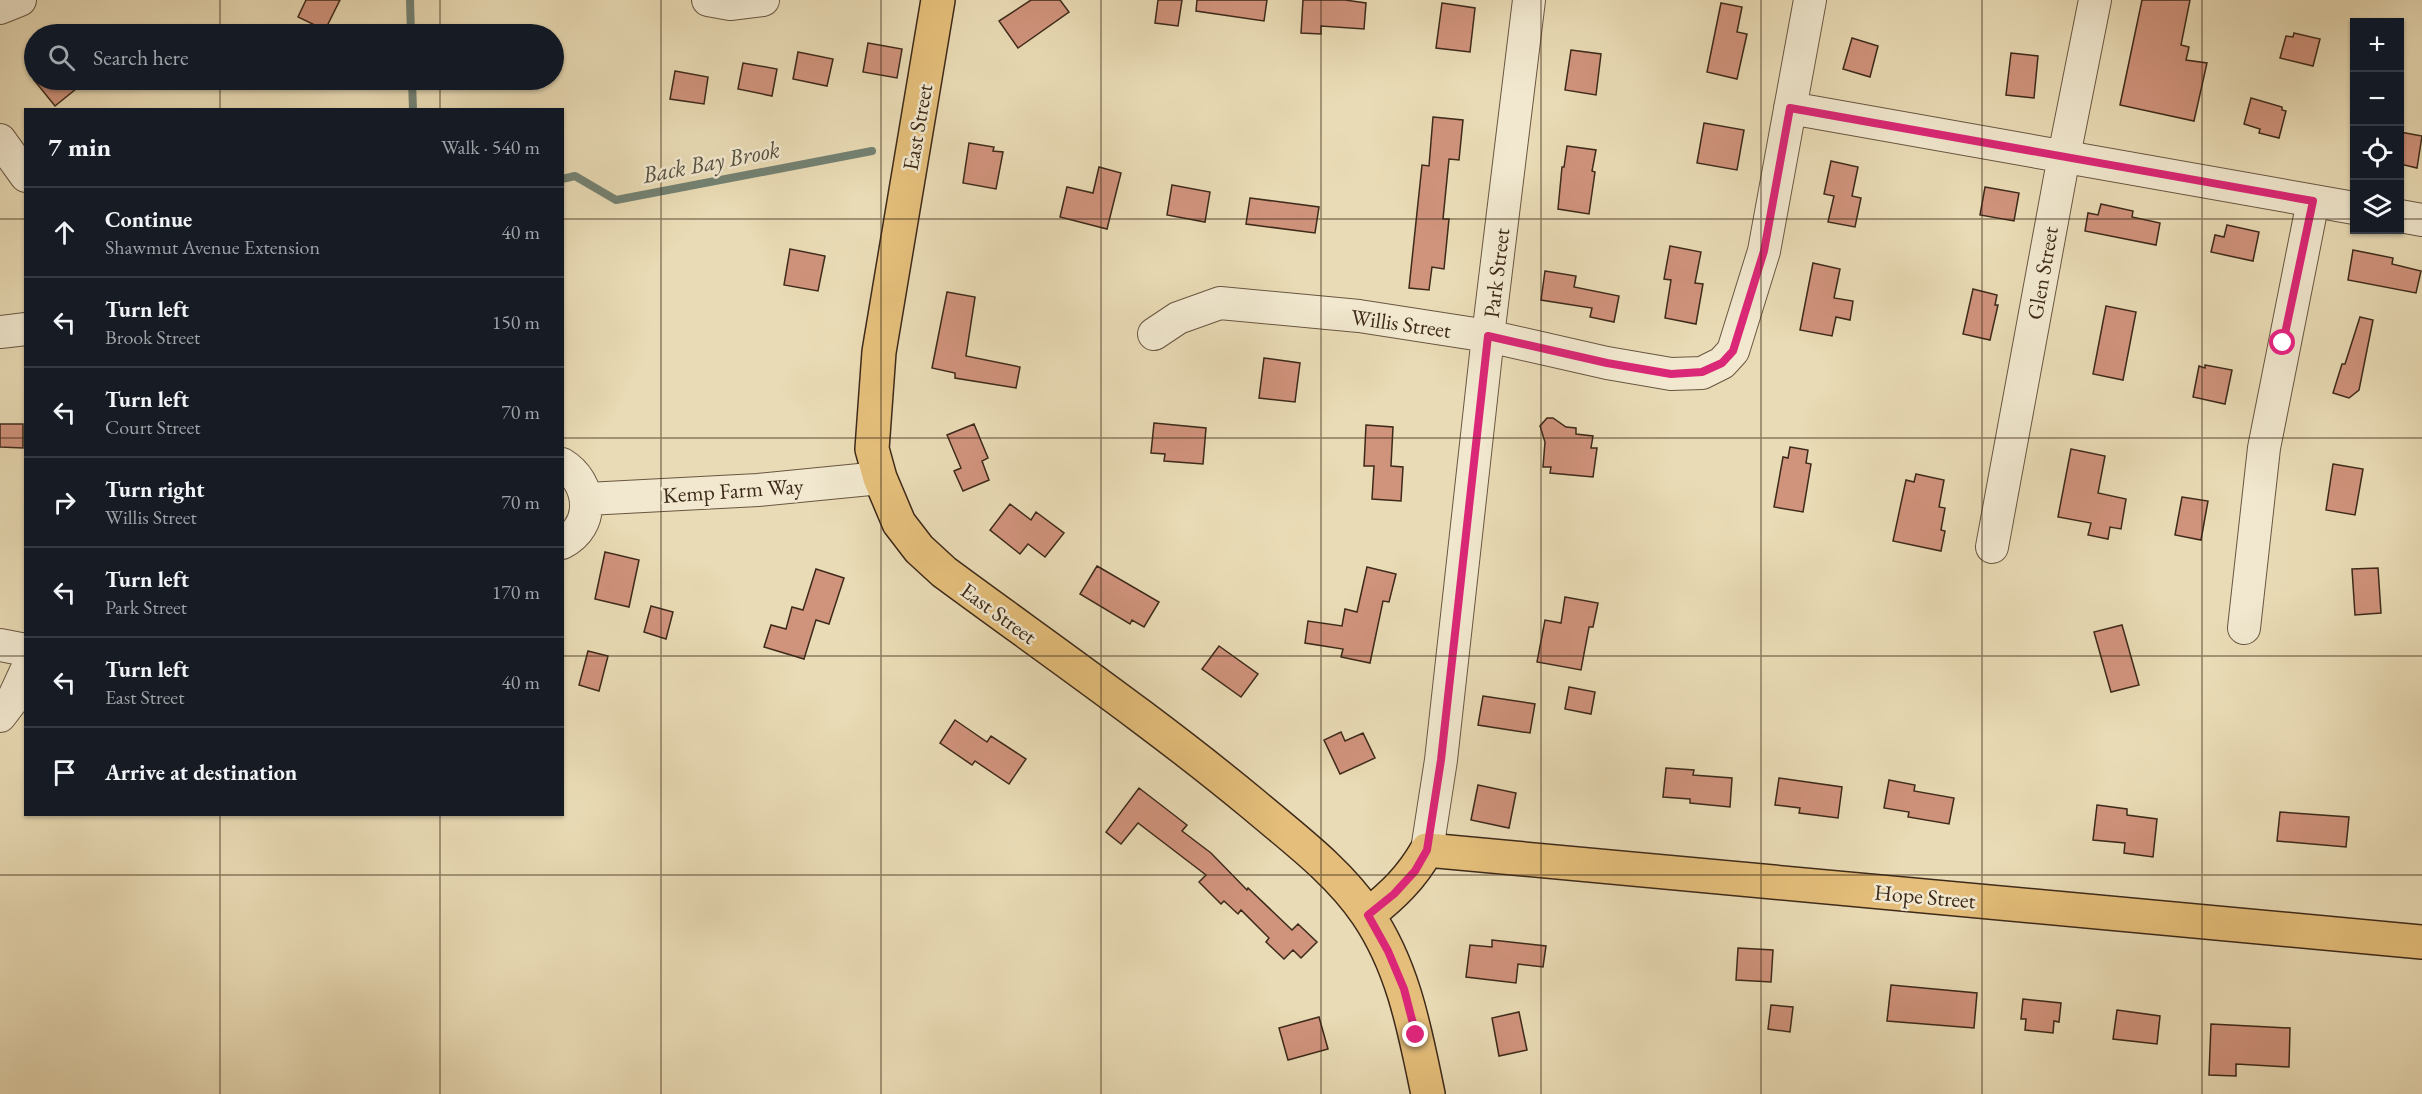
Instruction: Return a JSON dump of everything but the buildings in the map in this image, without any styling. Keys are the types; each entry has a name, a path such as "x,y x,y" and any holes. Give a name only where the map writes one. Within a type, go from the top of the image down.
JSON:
{"main road":[{"name":"East Street","path":"938,0 879,352 872,449 880,478 899,523 919,549 944,573 1221,778 1331,872 1368,915 1388,951 1404,989 1428,1094"},
{"name":"Park Street","path":"1368,915 1394,894 1415,871 1427,850"},
{"name":"Hope Street","path":"1427,850 2422,942"}],"street":[{"path":"0,8 20,0"},
{"path":"708,0 730,4 763,0"},
{"name":"Park Street","path":"1427,850 1441,760 1488,336 1529,0"},
{"path":"1810,0 1790,108 2350,207"},
{"name":"Glen Street","path":"1992,547 2064,156 2096,0"},
{"name":"Willis Street","path":"1154,334 1178,318 1220,303 1359,316 1488,336 1607,363 1671,374 1702,372 1722,363 1733,351 1764,251 1790,108"},
{"path":"0,140 24,173"},
{"path":"2244,628 2264,448 2313,201"},
{"path":"2404,217 2422,220"},
{"path":"0,332 24,329"},
{"path":"564,465 576,474 584,486 587,499 586,514 579,528 564,541"},
{"name":"Kemp Farm Way","path":"587,499 758,490 880,478"},
{"path":"0,645 24,650"},
{"path":"0,716 13,699 24,675"}],"waterway":[{"name":"Back Bay Brook","path":"410,0 411,24"},
{"name":"Back Bay Brook","path":"412,90 413,108"},
{"name":"Back Bay Brook","path":"564,179 575,176 616,200 872,151"}],"route":[{"path":"1416,1035 1404,989 1388,951 1368,915 1394,894 1415,871 1427,850 1441,760 1488,336 1607,363 1671,374 1702,372 1722,363 1733,351 1743,325 1764,251 1790,108 2313,201 2283,343"}]}
